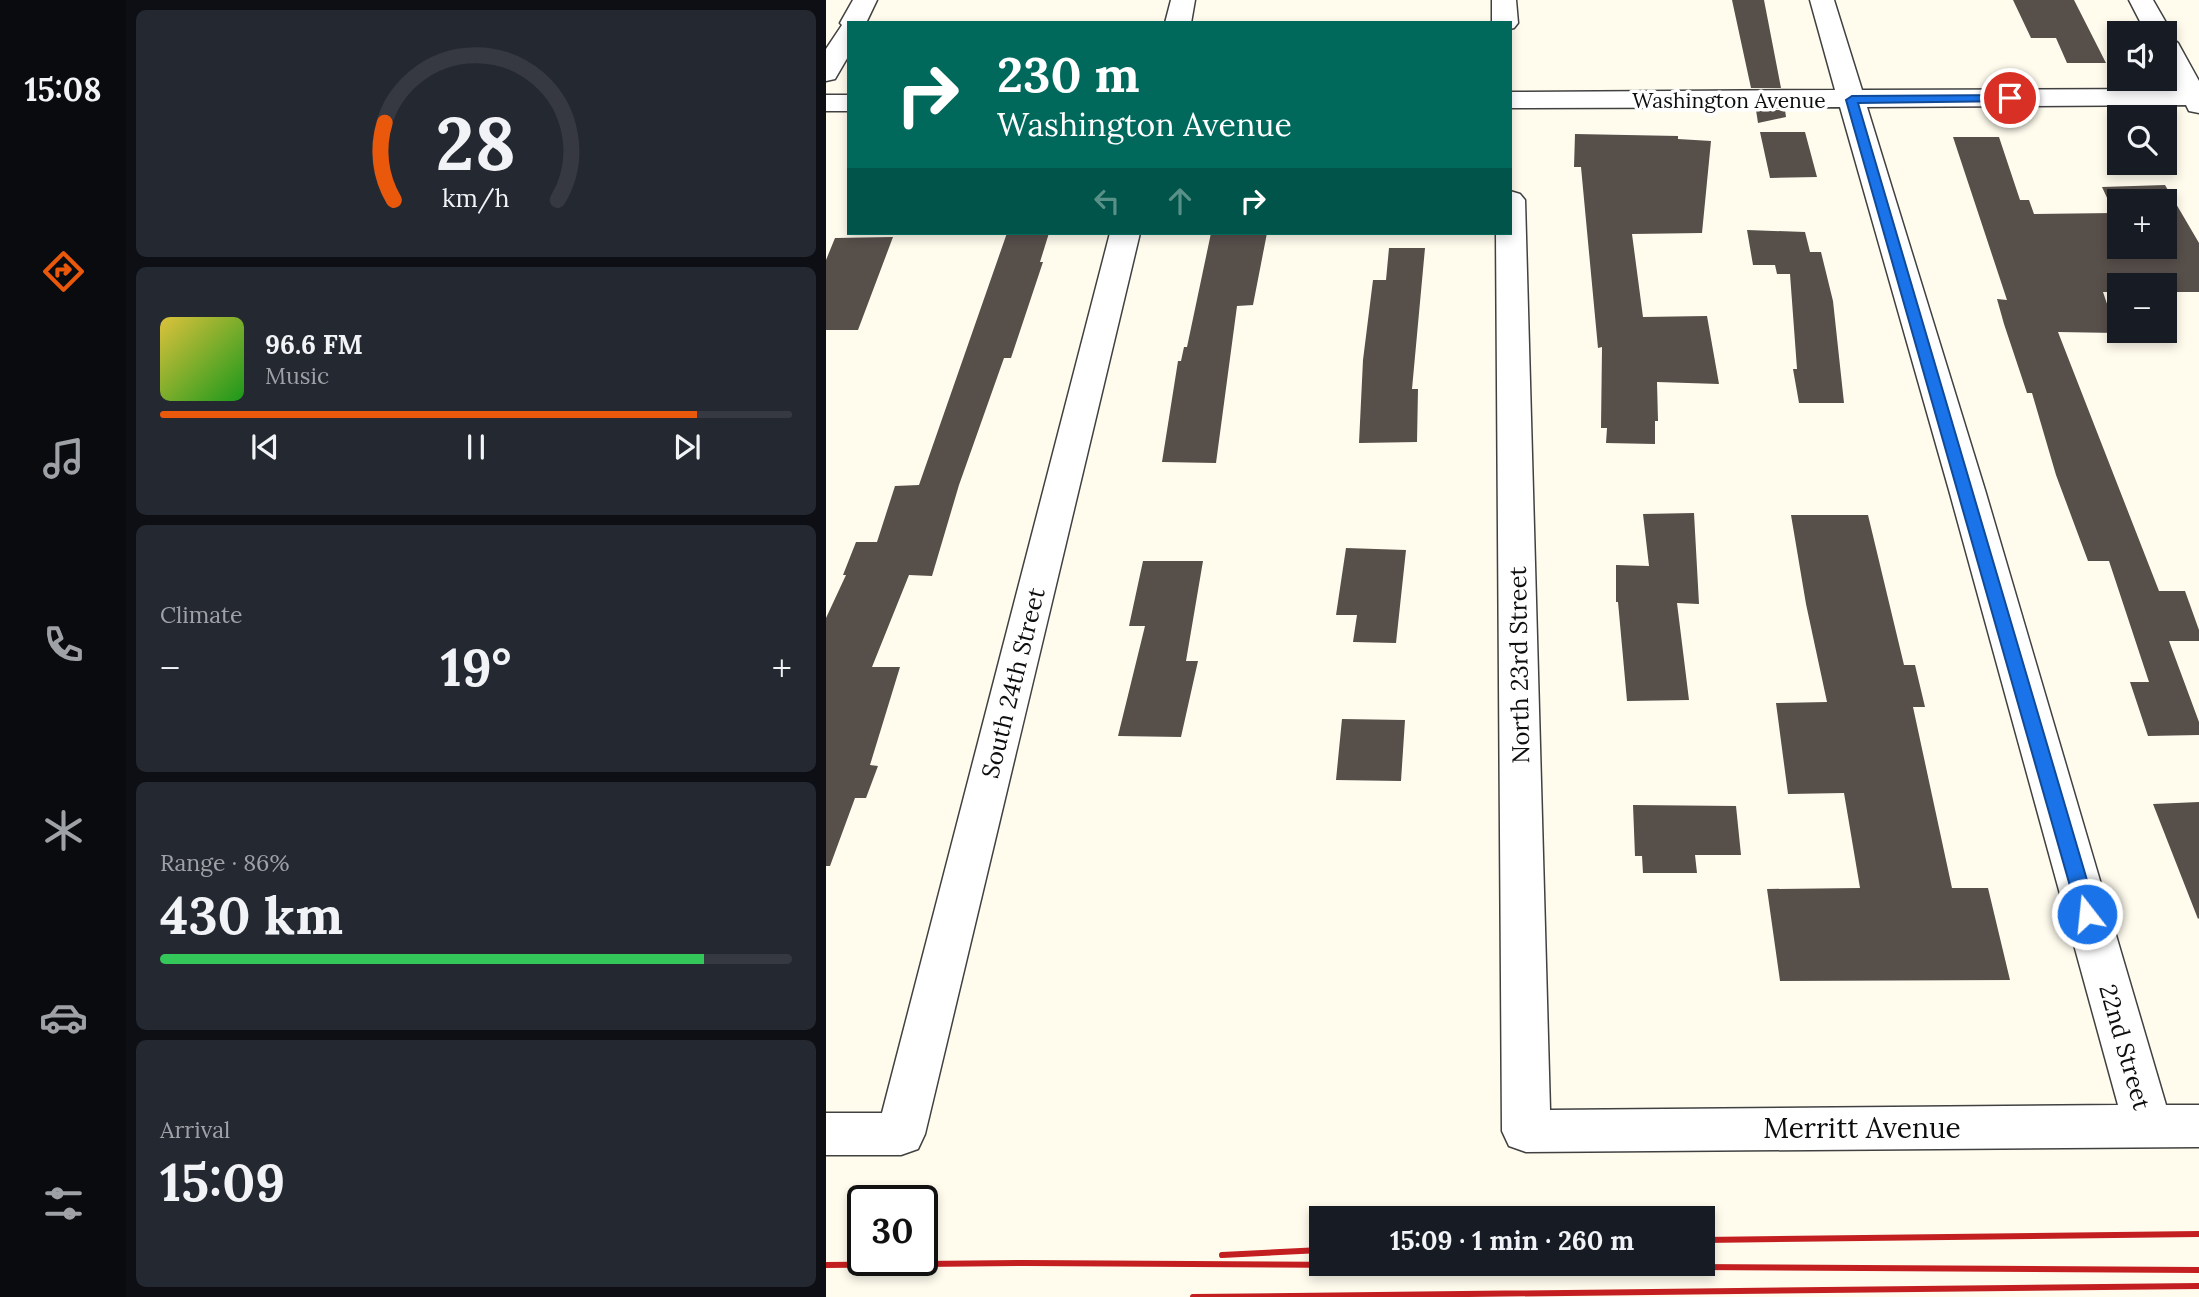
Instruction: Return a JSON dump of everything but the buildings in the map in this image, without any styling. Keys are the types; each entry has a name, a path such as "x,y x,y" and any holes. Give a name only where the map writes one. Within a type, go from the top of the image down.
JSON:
{"street":[{"path":"854,21 865,0"},
{"path":"1178,21 1183,0"},
{"path":"1504,0 1505,21"},
{"name":"22nd Street","path":"1822,0 1963,477 2148,1126"},
{"path":"2141,0 2153,21"},
{"path":"826,73 847,35"},
{"path":"2177,64 2197,100"},
{"name":"Washington Avenue","path":"1512,100 2197,100"},
{"path":"826,103 847,103"},
{"name":"South 24th Street","path":"826,1134 901,1134 1125,235"},
{"name":"North 23rd Street","path":"1511,235 1526,1131"},
{"name":"Merritt Avenue","path":"1526,1131 2199,1126"}],"railway":[{"path":"1715,1240 2199,1234"},
{"path":"1222,1255 1309,1251"},
{"path":"826,1265 1026,1263 2199,1270"},
{"path":"1193,1297 2199,1286"}],"route":[{"path":"2010,98 1852,100 1967,490 2087,914"}]}
